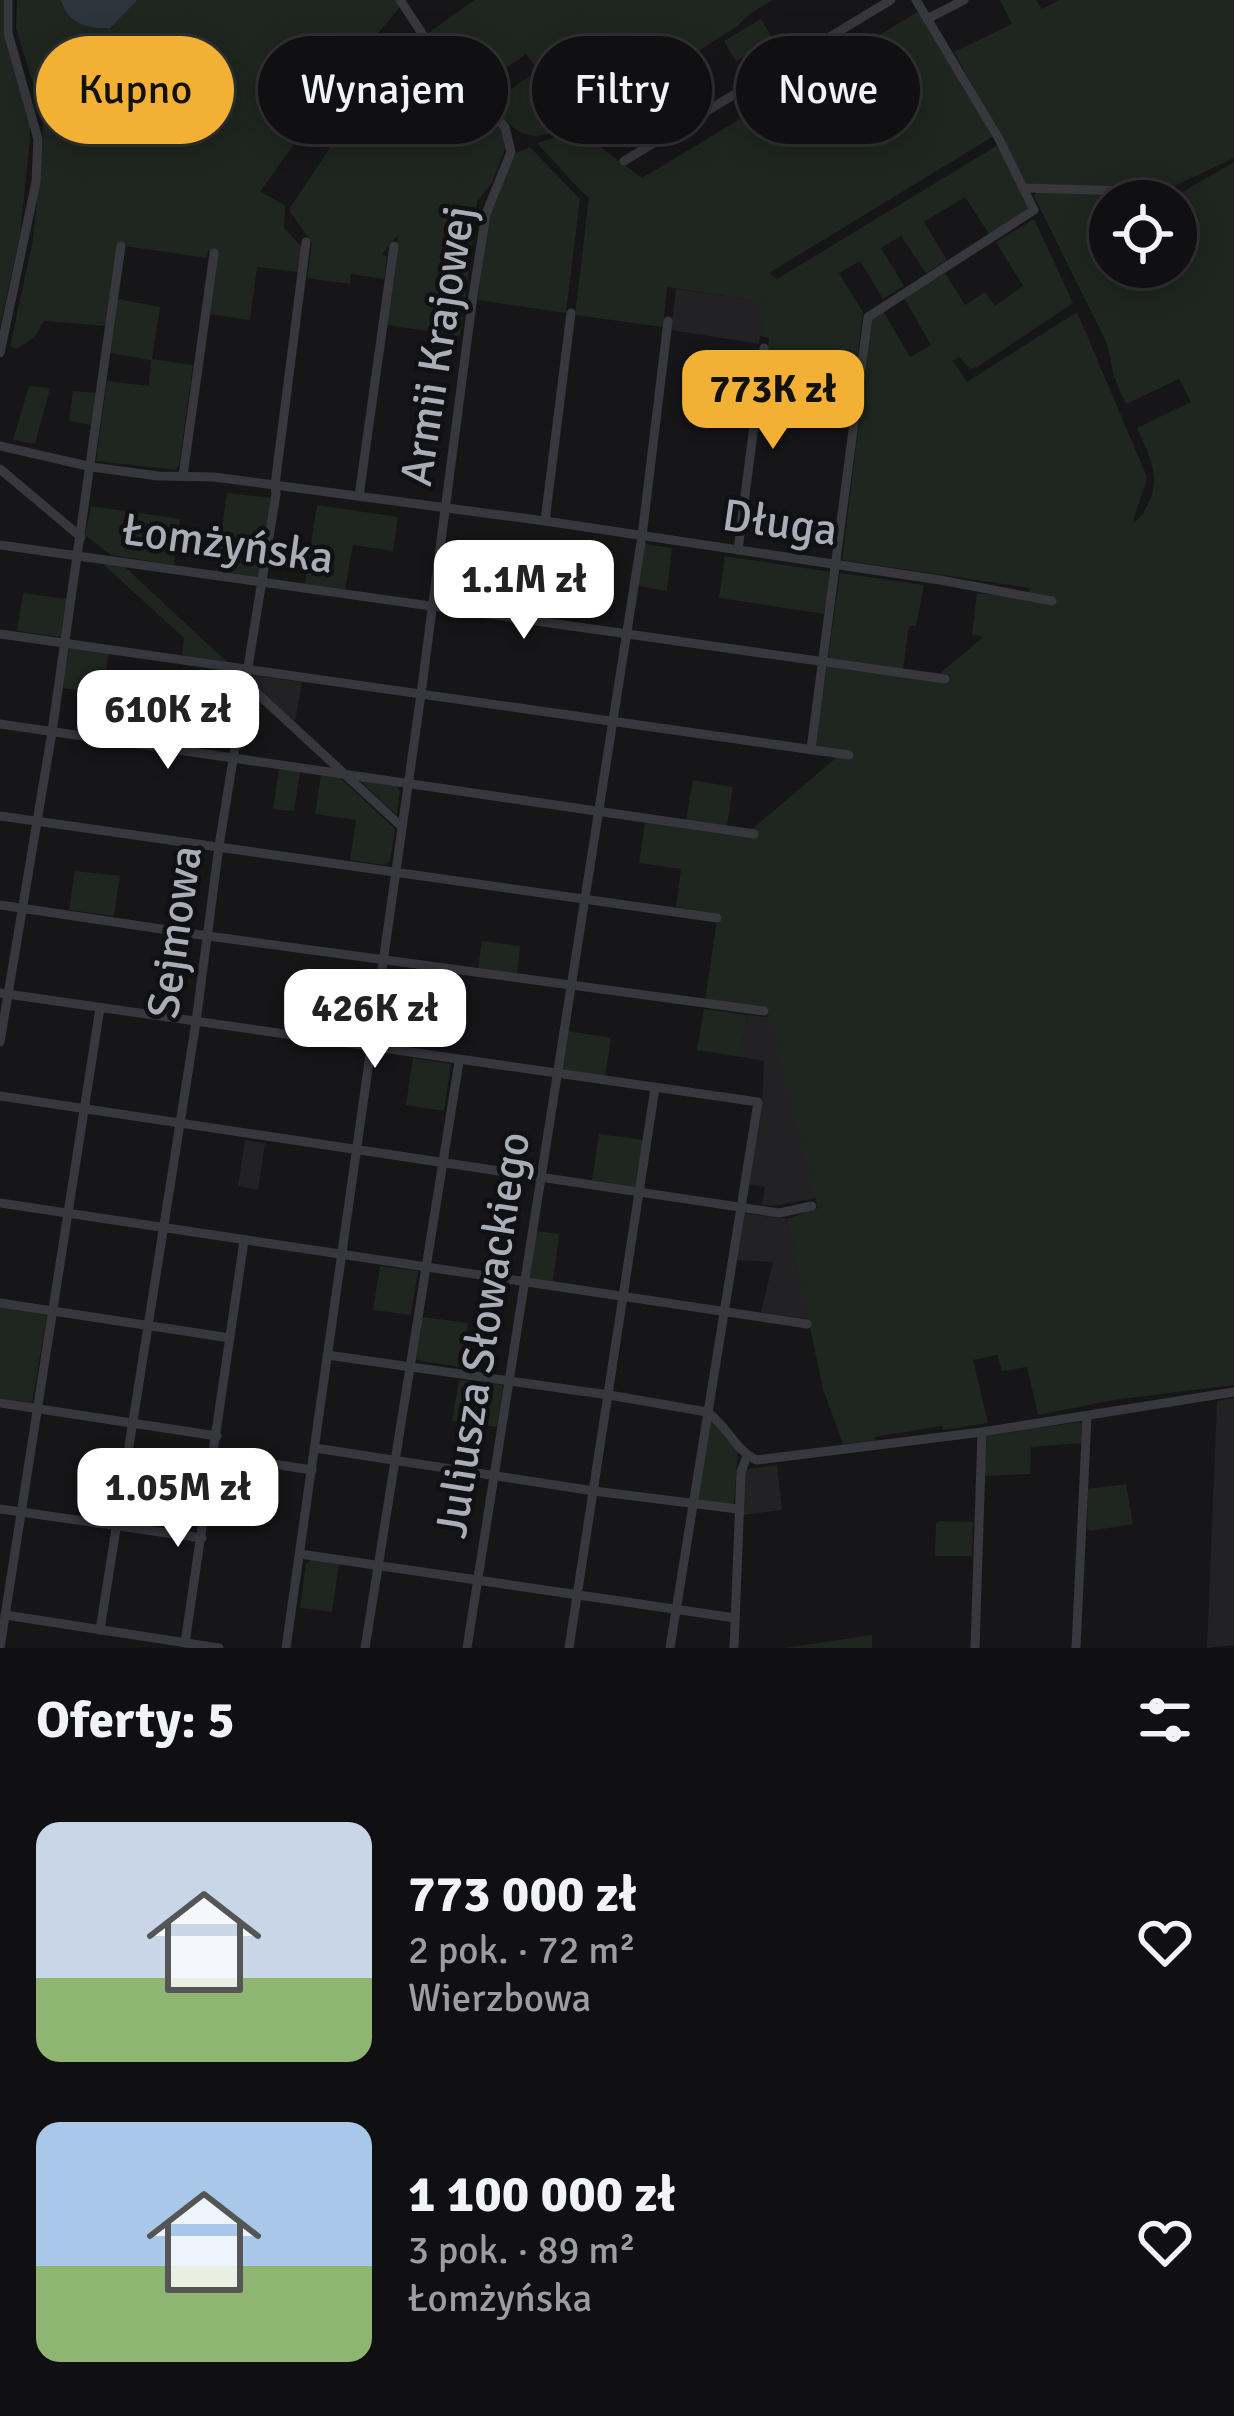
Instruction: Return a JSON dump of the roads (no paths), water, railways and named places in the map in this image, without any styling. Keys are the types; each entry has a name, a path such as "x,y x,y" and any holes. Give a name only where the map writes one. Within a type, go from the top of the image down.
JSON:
{"street":[{"path":"0,349 38,160 34,119 8,33 8,0"},
{"name":"Armii Krajowej","path":"286,1648 479,252 487,214 511,152 505,127 434,50 400,0"},
{"path":"624,161 892,0"},
{"path":"811,749 868,317 1034,210 999,139 916,0"},
{"path":"927,19 964,0"},
{"path":"1024,188 1089,190"},
{"name":"Sejmowa","path":"100,1630 276,494 305,242"},
{"path":"0,1042 4,994 23,908 79,556 121,246"},
{"path":"359,496 394,246"},
{"path":"183,476 214,253"},
{"path":"545,521 571,313"},
{"name":"Juliusza Słowackiego","path":"467,1648 643,536 668,321"},
{"path":"738,550 764,348"},
{"name":"Długa","path":"0,446 92,467 214,477 545,521 1052,601"},
{"path":"0,470 81,537"},
{"name":"Łomżyńska","path":"0,545 945,680"},
{"path":"0,634 849,754"},
{"path":"247,684 402,826"},
{"path":"0,724 754,834"},
{"path":"0,816 718,918"},
{"path":"0,904 764,1012"},
{"path":"4,994 758,1102 670,1648"},
{"path":"0,1648 100,1009"},
{"path":"365,1648 459,1062"},
{"path":"569,1648 655,1088"},
{"path":"0,1096 779,1213 812,1206"},
{"path":"0,1203 807,1324"},
{"path":"185,1643 244,1241"},
{"path":"0,1303 230,1338"},
{"path":"327,1354 707,1412 747,1456 763,1459 982,1432 1234,1392"},
{"path":"0,1403 217,1436"},
{"path":"1076,1648 1087,1416"},
{"path":"975,1648 982,1432"},
{"path":"315,1448 738,1509"},
{"path":"214,1455 312,1470"},
{"path":"734,1648 740,1472 747,1456"},
{"path":"0,1509 202,1538"},
{"path":"300,1554 735,1618"},
{"path":"3,1615 144,1642 219,1648"}]}
